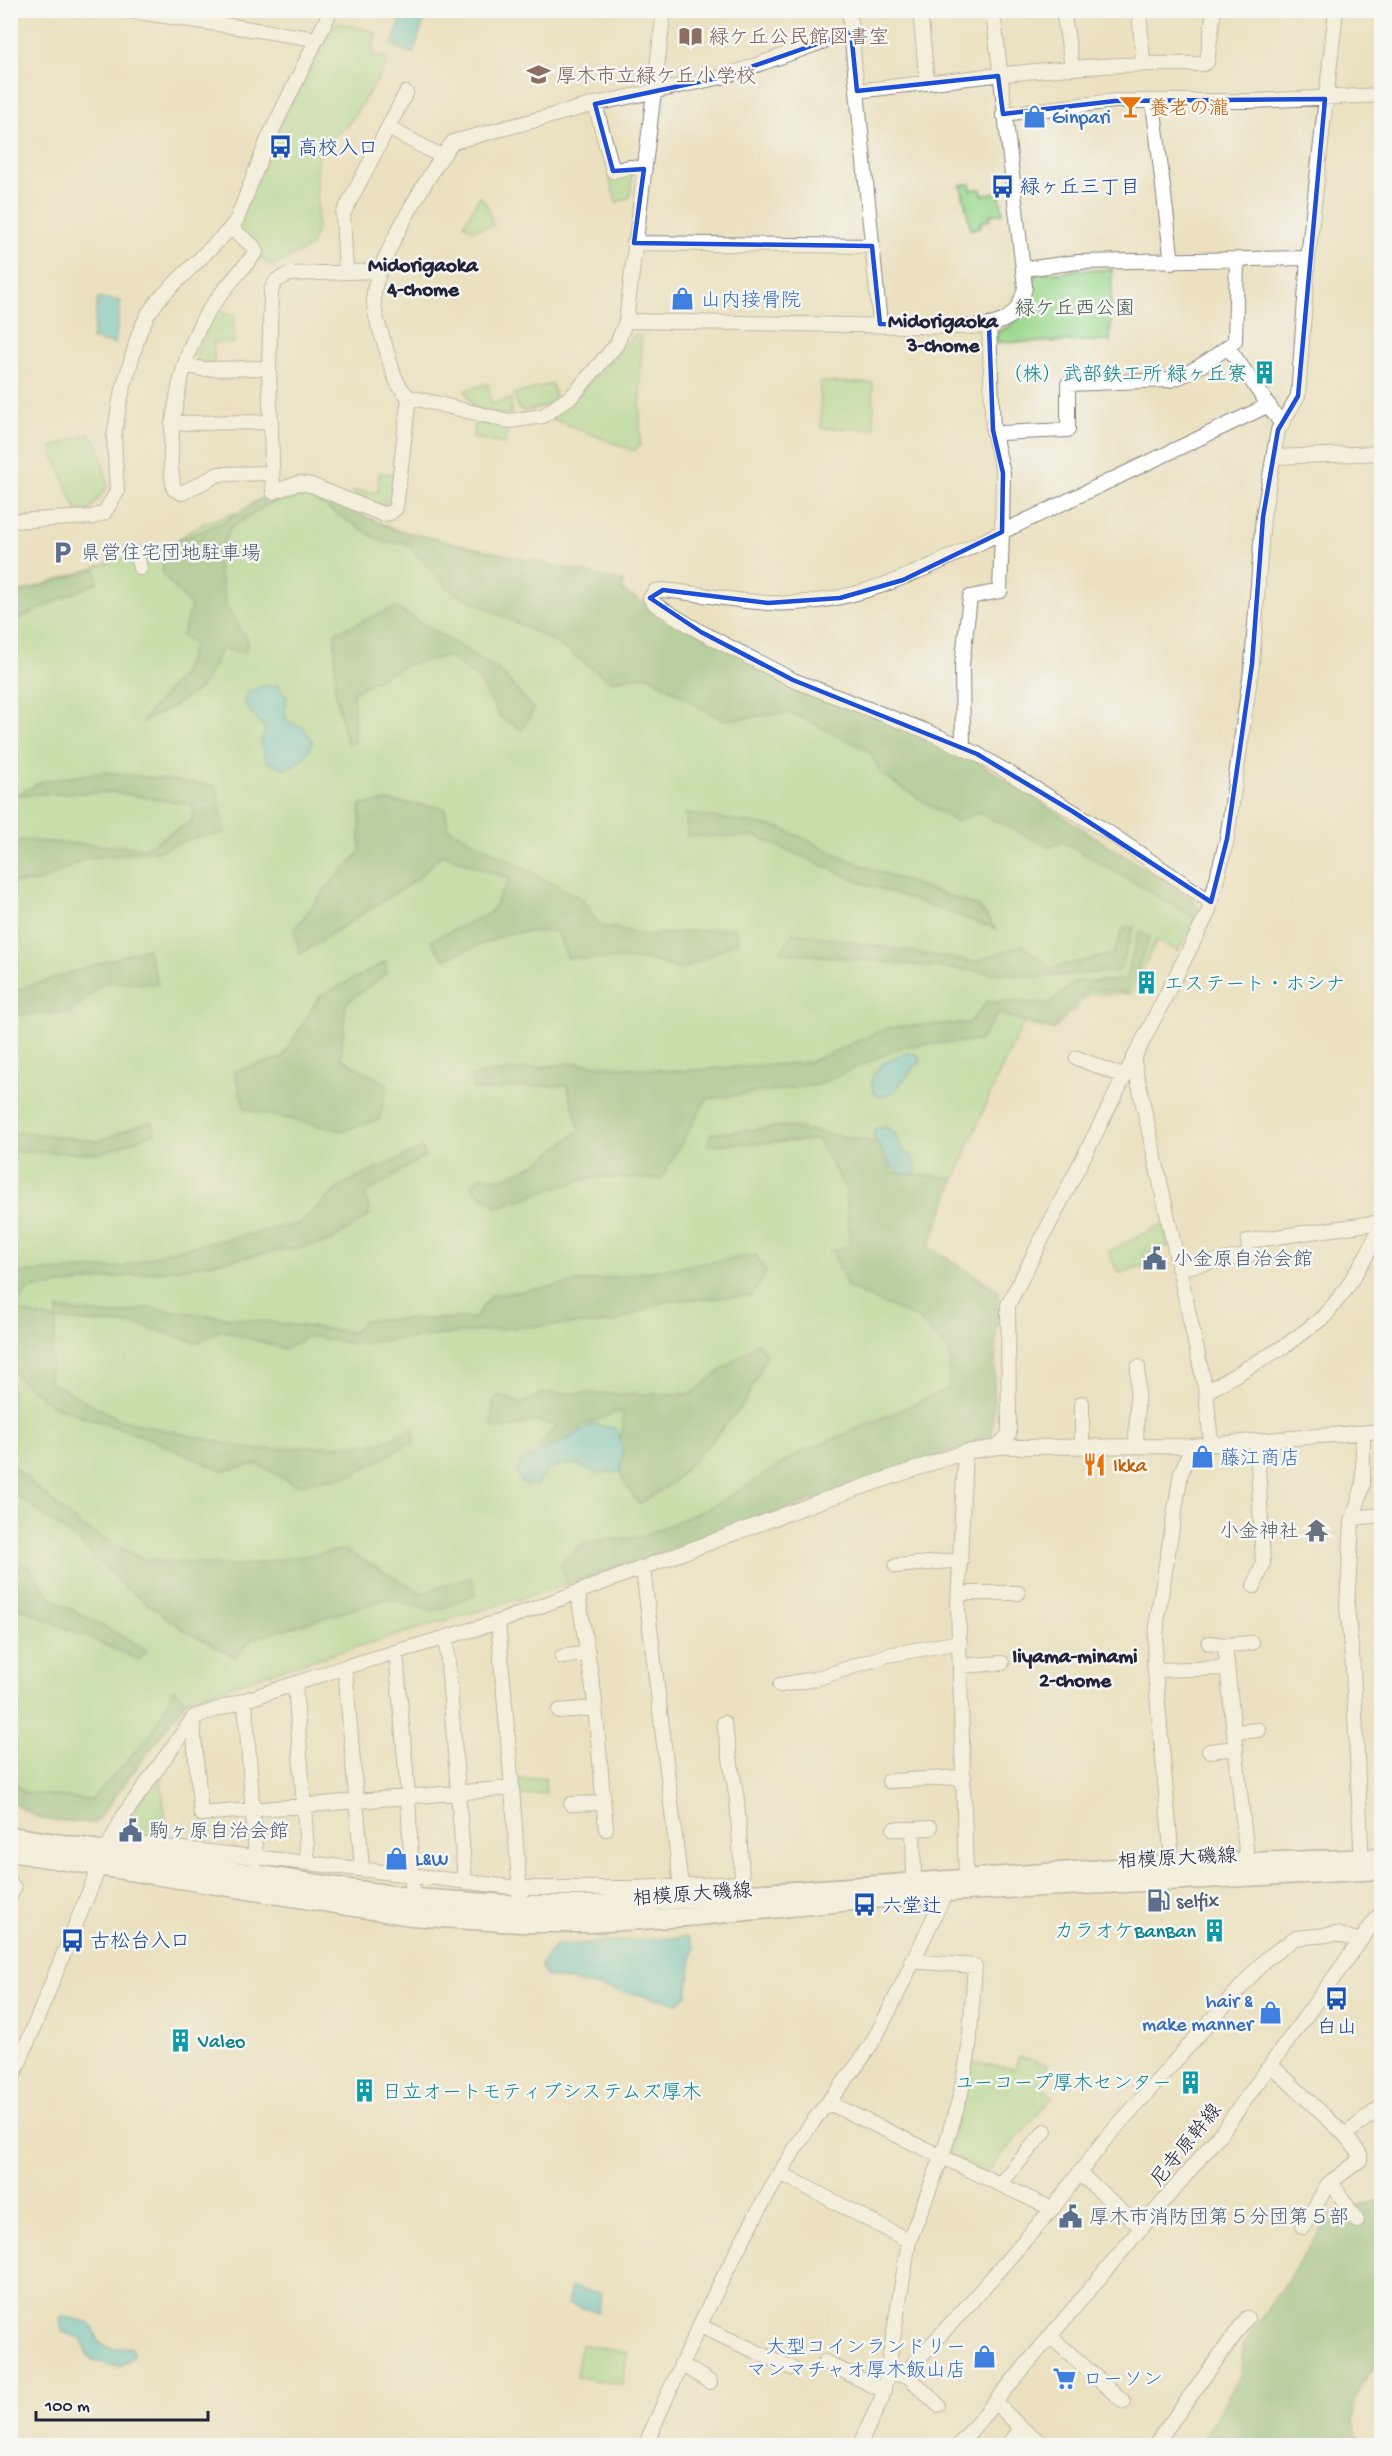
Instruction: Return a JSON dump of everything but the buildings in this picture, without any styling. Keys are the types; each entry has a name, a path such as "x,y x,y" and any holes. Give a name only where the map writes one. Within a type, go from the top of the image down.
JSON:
{"main road":[{"name":"相模原大磯線","path":"10,1836 105,1853 411,1916 520,1905 590,1923 745,1912 1173,1872"},
{"name":"相模原大磯線","path":"10,1852 105,1853"},
{"name":"相模原大磯線","path":"252,1883 520,1905 595,1905 682,1893 742,1888 966,1877 1173,1872 1362,1863 1382,1858"},
{"name":"相模原大磯線","path":"1362,1863 1382,1870"}],"street":[{"path":"125,10 316,39"},
{"path":"10,521 92,517 104,513 111,505 117,492 114,436 120,400 139,333 159,298 231,228 268,140 331,10"},
{"path":"664,10 654,93 645,169 634,243 626,321 618,344 573,395 543,416 509,421 409,397 400,390 394,376 374,305 374,291 380,271 441,156 453,142 595,104 654,93 722,77 851,32"},
{"path":"849,10 880,324"},
{"path":"920,10 927,83"},
{"path":"626,321 989,326 1000,323 1017,310 1025,287 1025,269 998,76 993,10"},
{"path":"1063,10 1072,66"},
{"path":"1139,10 1143,62"},
{"path":"857,91 1072,66 1143,62 1207,62 1214,10"},
{"path":"998,1447 1009,1434 1008,1305 1125,1077 1211,902 1227,839 1252,664 1263,517 1278,430 1298,396 1308,258 1336,10"},
{"path":"346,272 343,214 406,93"},
{"path":"1003,114 1115,101 1325,99 1382,95"},
{"path":"1153,102 1172,263"},
{"path":"595,104 613,171 628,167 645,169"},
{"path":"388,128 441,156"},
{"path":"231,228 253,246 256,252 204,318 186,365 172,423 172,477 174,489 182,493 219,474 270,473"},
{"path":"634,243 872,246"},
{"path":"1025,269 1078,262 1172,263 1308,258"},
{"path":"994,435 1068,430 1068,384 1170,380 1180,377 1228,347 1235,340 1237,261"},
{"path":"380,271 289,274 276,281 271,291 270,473 273,492 299,483 311,485 382,514 390,513 396,508 409,397"},
{"path":"963,747 962,664 970,597 1000,591 1003,473 994,435 989,326"},
{"path":"1228,347 1281,425"},
{"path":"186,365 202,369 269,368"},
{"path":"1211,902 1108,832 963,747 793,680 701,632 656,605 650,598 655,591 663,590 768,603 812,602 840,598 903,580 1269,405"},
{"path":"172,423 270,422"},
{"path":"1274,457 1382,453"},
{"path":"136,553 140,568"},
{"path":"1077,1058 1125,1077"},
{"path":"1133,1058 1206,1392 1211,1444"},
{"path":"1178,1268 1250,1255 1248,1241 1382,1222"},
{"path":"1206,1392 1285,1346 1324,1317 1346,1289 1369,1251 1382,1222"},
{"path":"1136,1446 1132,1382 1138,1367"},
{"path":"1082,1403 1082,1446"},
{"path":"10,2085 15,2060 105,1853 124,1815 194,1717 345,1667 498,1622 578,1594 815,1503 965,1452 998,1447 1192,1446 1257,1443 1382,1431"},
{"path":"1362,1863 1347,1606 1347,1568 1353,1518 1363,1485 1363,1433"},
{"path":"1256,1586 1263,1564 1257,1443"},
{"path":"1173,1872 1157,1670 1154,1660 1180,1473 1192,1446"},
{"path":"645,2445 700,2326 782,2174 808,2128 829,2103 874,2039 946,1892 966,1877 959,1593 965,1452"},
{"path":"1353,1518 1382,1515"},
{"path":"898,1568 961,1560"},
{"path":"644,1569 682,1893"},
{"path":"959,1593 1011,1596"},
{"path":"578,1594 595,1708 606,1829"},
{"path":"105,1853 256,1857 413,1875 465,1882 520,1905 498,1622"},
{"path":"446,1637 465,1882"},
{"path":"789,1687 888,1655 960,1642"},
{"path":"1209,1643 1226,1645 1252,1643"},
{"path":"1226,1645 1248,1868"},
{"path":"396,1652 413,1875 414,1898 411,1916"},
{"path":"562,1657 588,1653"},
{"path":"961,1666 1002,1663"},
{"path":"345,1667 362,1869"},
{"path":"1157,1670 1227,1668"},
{"path":"295,1684 308,1863"},
{"path":"245,1702 256,1857 252,1883"},
{"path":"559,1711 595,1708"},
{"path":"194,1717 194,1814 305,1803 512,1788"},
{"path":"1234,1732 1259,1730"},
{"path":"722,1733 737,1800 745,1912"},
{"path":"1209,1751 1236,1748"},
{"path":"889,1780 964,1777"},
{"path":"572,1804 603,1803"},
{"path":"894,1830 930,1828"},
{"path":"913,1829 914,1881"},
{"path":"10,1881 14,1888 10,1896"},
{"name":"尼寺原幹線","path":"958,2445 1221,2133 1380,1916"},
{"path":"887,2374 905,2373 1052,2209 1103,2142 1265,1960 1295,1938 1337,1934 1360,1941"},
{"path":"859,2445 884,2391 909,2241 942,2157 960,2093 969,2048 975,1966 911,1961"},
{"path":"1271,2065 1345,2135 1360,2154 1360,2160 1331,2182 1303,2227"},
{"path":"829,2103 1052,2209"},
{"path":"1345,2135 1382,2106"},
{"path":"1000,2184 1037,2135"},
{"path":"1079,2173 1142,2229"},
{"path":"782,2174 909,2241"},
{"path":"1331,2182 1357,2221"},
{"path":"1154,2445 1247,2318"},
{"path":"700,2326 752,2355 792,2368"},
{"path":"1051,2337 1124,2402"},
{"path":"825,2362 884,2391"},
{"path":"681,2364 710,2382"},
{"path":"905,2373 938,2405"},
{"path":"994,2402 1021,2428 1046,2445"},
{"path":"1008,2445 1021,2428"}],"highlighted area":[{"path":"851,32 857,91 998,76 1003,114 1115,101 1325,99 1298,396 1278,430 1263,517 1252,664 1227,839 1211,902 1072,811 977,754 793,680 701,632 650,598 663,590 768,603 840,598 903,580 1002,532 1003,473 993,430 989,326 880,324 872,246 634,243 644,169 613,171 595,104 722,77"}],"green space":[{"path":"336,22 376,32 372,55 388,58 387,65 350,122 327,143 317,160 317,229 310,247 272,267 259,257 236,229 273,138"},
{"path":"628,172 632,176 630,197 616,203 609,176"},
{"path":"970,184 971,190 981,189 982,195 999,192 1003,213 990,215 990,220 980,222 981,227 971,229 961,185"},
{"path":"480,196 488,207 493,225 473,230 464,224"},
{"name":"緑ケ丘西公園","path":"1073,270 1112,270 1110,341 996,342 998,331 1009,327 1028,307 1035,274 1057,272 1061,274"},
{"path":"219,307 226,315 229,312 234,316 234,343 214,342 214,365 196,362 195,357 209,322"},
{"path":"635,334 641,336 640,446 634,451 550,418 578,395"},
{"path":"820,382 873,383 874,429 821,428"},
{"path":"488,384 491,404 511,399 511,413 506,415 473,407 465,390"},
{"path":"552,384 555,396 551,404 524,412 518,408 514,394"},
{"path":"476,421 508,428 505,444 473,438"},
{"path":"89,433 100,450 108,486 89,511 77,512 51,448"},
{"path":"379,473 394,474 391,499 387,504 373,506 353,495 353,491 378,492"},
{"path":"303,486 297,495 265,506 230,528 217,560 226,605 248,641 245,653 222,649 201,688 165,711 141,722 182,674 194,645 182,636 191,607 162,573 166,546 225,521 260,499"},
{"path":"307,491 396,530 623,581 622,591 1194,900 1199,911 1178,951 1156,941 1131,994 1089,994 1054,1030 1023,1024 985,1106 951,1190 929,1247 998,1290 992,1438 566,1585 262,1675 187,1700 95,1823 41,1819 11,1802 11,595 124,558 143,561 204,523"},
{"path":"307,491 396,530 623,581 622,591 789,682 962,752 1194,900 1199,911 1195,918 1064,842 1049,847 979,813 956,822 882,775 869,751 793,713 722,720 647,675 610,681 553,641 450,590 405,542 384,543 309,497"},
{"path":"96,569 98,582 11,622 11,595"},
{"path":"395,607 499,670 534,709 522,730 500,717 480,681 449,656 405,665 353,692 355,742 347,744 335,692 335,633"},
{"path":"106,772 216,786 225,833 193,838 159,851 88,858 38,882 11,883 11,845 20,840 145,848 192,821 193,805 112,792 16,795 43,781"},
{"path":"388,801 445,808 448,828 582,899 599,925 646,935 735,928 738,941 682,970 649,960 568,958 556,931 510,933 444,959 431,940 490,913 510,879 442,854 417,879 300,954 294,930 325,889 360,852 360,805"},
{"path":"686,813 781,828 858,864 979,907 996,929 863,883 757,837 687,836"},
{"path":"1134,927 1119,971 1037,977 781,952 793,932 973,962 1022,945 1051,968 1113,954 1124,928"},
{"path":"1139,932 1150,937 1128,992 1088,989 1052,1029 998,1014 979,1041 904,1046 817,1085 707,1099 661,1179 591,1177 497,1207 471,1187 480,1177 504,1178 536,1164 580,1130 567,1085 474,1090 470,1076 574,1063 677,1071 810,1062 890,1027 969,1023 988,1001 1051,1003 1075,982 1125,980"},
{"path":"147,948 158,984 104,982 71,1013 11,1015 11,992"},
{"path":"385,962 387,973 346,1003 341,1058 388,1085 379,1120 342,1131 245,1109 234,1071 282,1058 319,997"},
{"path":"151,1121 155,1133 101,1153 11,1152 11,1134 22,1132 98,1141"},
{"path":"786,1126 878,1143 892,1173 955,1178 929,1247 998,1290 992,1438 566,1585 561,1562 585,1541 641,1537 715,1505 798,1454 949,1389 950,1352 919,1319 848,1288 832,1250 850,1246 846,1190 818,1140 708,1145 710,1134"},
{"path":"422,1148 425,1156 365,1194 370,1215 330,1242 173,1270 30,1289 13,1310 56,1320 58,1309 112,1315 148,1308 353,1332 365,1320 475,1318 490,1296 756,1255 766,1272 752,1296 665,1301 613,1323 532,1326 353,1344 309,1336 285,1349 221,1330 197,1343 139,1325 57,1320 48,1381 121,1420 256,1450 380,1443 413,1428 416,1440 352,1475 296,1485 257,1464 222,1471 148,1438 53,1406 11,1372 11,1273 123,1267 167,1252 300,1223 342,1185"},
{"path":"1162,1224 1169,1246 1143,1253 1146,1265 1119,1273 1108,1252"},
{"path":"757,1343 767,1354 746,1401 671,1484 639,1504 619,1471 617,1456 623,1428 622,1411 581,1425 579,1439 541,1452 539,1446 557,1426 537,1421 505,1429 492,1427 493,1401 499,1395 522,1404 544,1393 691,1394"},
{"path":"10,1463 80,1526 142,1559 235,1566 345,1550 423,1593 471,1577 477,1594 435,1611 388,1599 252,1639 235,1657 184,1630 127,1589 81,1543 11,1491"},
{"path":"11,1557 31,1569 51,1598 147,1650 139,1660 11,1604"},
{"path":"174,1689 187,1700 95,1823 41,1819 11,1802 11,1779 24,1792 91,1800 151,1734"},
{"path":"160,1773 169,1844 120,1839 124,1824"},
{"path":"545,1777 546,1793 517,1796 516,1780"},
{"path":"1019,2056 1047,2065 1038,2082 1053,2097 986,2173 951,2157 949,2151 971,2062 1014,2069"},
{"path":"1381,2200 1381,2359 1364,2381 1355,2398 1354,2418 1359,2445 1199,2446 1241,2375 1243,2345 1333,2212"},
{"path":"581,2344 628,2353 622,2385 576,2377"}],"water":[{"path":"403,11 427,12 413,53 392,46"},
{"path":"98,298 121,301 115,344 92,340"},
{"path":"278,685 287,697 284,713 289,722 304,728 313,742 304,758 286,769 267,762 260,744 265,729 245,705 247,692 263,686"},
{"path":"908,1052 919,1056 921,1062 888,1095 881,1097 875,1095 872,1079 875,1072 880,1066"},
{"path":"884,1126 895,1133 902,1150 911,1155 917,1170 913,1174 898,1172 888,1162 873,1135 875,1130"},
{"path":"591,1424 617,1429 623,1450 620,1472 595,1473 577,1464 560,1465 547,1471 536,1486 522,1483 517,1473 520,1462 571,1437"},
{"path":"688,1937 694,1947 687,1995 678,2003 546,1976 540,1965 555,1945"},
{"path":"571,2287 602,2294 598,2312 567,2304"},
{"path":"61,2317 90,2323 102,2345 110,2348 132,2348 134,2356 119,2367 94,2361 87,2355 82,2339 62,2332"}],"place":[{"name":"緑ケ丘公民館図書室","path":"691,36"},
{"name":"厚木市立緑ケ丘小学校","path":"538,75"},
{"name":"養老の瀧","path":"1131,107"},
{"name":"Ginpari","path":"1034,116"},
{"name":"高校入口","path":"280,147"},
{"name":"緑ヶ丘三丁目","path":"1002,186"},
{"name":"山内接骨院","path":"683,299"},
{"name":"（株）武部鉄工所 緑ヶ丘寮","path":"1265,373"},
{"name":"県営住宅団地駐車場","path":"63,552"},
{"name":"エステート・ホシナ","path":"1146,983"},
{"name":"小金原自治会館","path":"1155,1258"},
{"name":"藤江商店","path":"1202,1457"},
{"name":"Ikka","path":"1095,1464"},
{"name":"小金神社","path":"1317,1530"},
{"name":"駒ヶ原自治会館","path":"131,1830"},
{"name":"L&W","path":"397,1858"},
{"name":"selfix","path":"1158,1900"},
{"name":"六堂辻","path":"864,1905"},
{"name":"カラオケBanBan","path":"1214,1930"},
{"name":"古松台入口","path":"72,1940"},
{"name":"白山","path":"1337,1998"},
{"name":"hair & make manner","path":"1271,2012"},
{"name":"Valeo","path":"180,2040"},
{"name":"ユーコープ厚木センター","path":"1190,2082"},
{"name":"日立オートモティブシステムズ厚木","path":"364,2091"},
{"name":"厚木市消防団第５分団第５部","path":"1071,2216"},
{"name":"大型コインランドリー マンマチャオ厚木飯山店","path":"984,2357"},
{"name":"ローソン","path":"1065,2378"}],"district":[{"name":"Midorigaoka 4-chome","path":"423,276"},
{"name":"Midorigaoka 3-chome","path":"943,332"},
{"name":"Iiyama-minami 2-chome","path":"1075,1667"}]}
